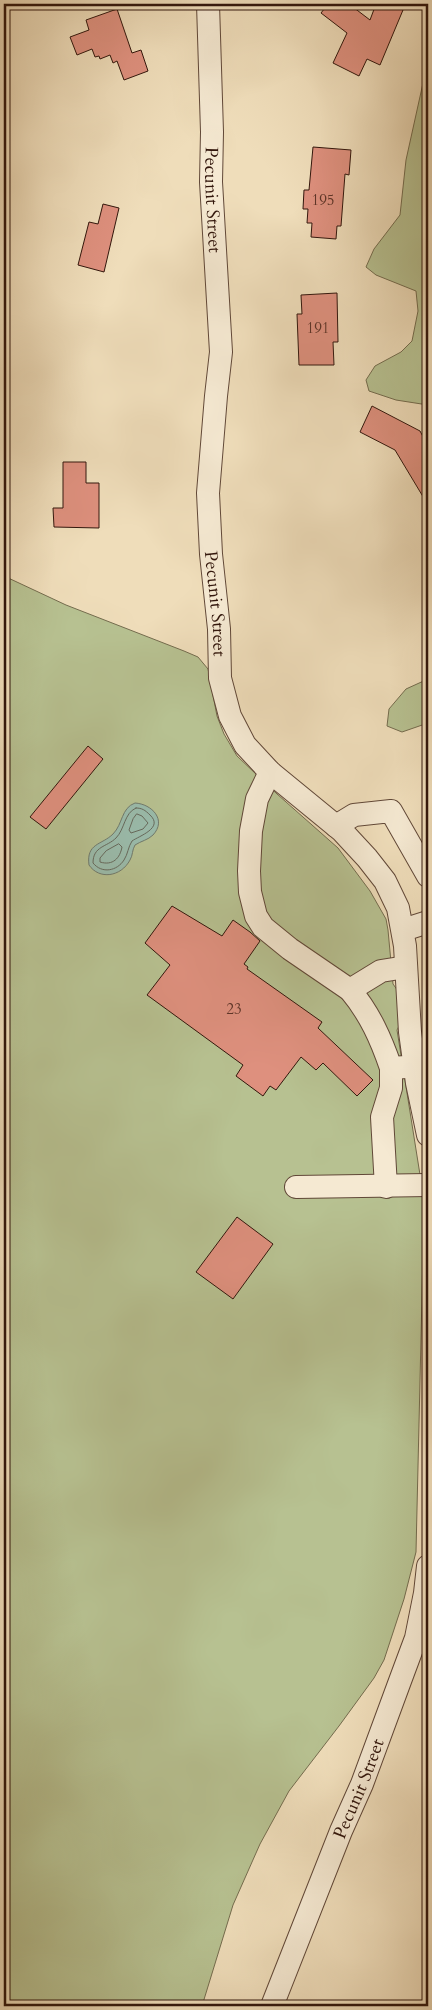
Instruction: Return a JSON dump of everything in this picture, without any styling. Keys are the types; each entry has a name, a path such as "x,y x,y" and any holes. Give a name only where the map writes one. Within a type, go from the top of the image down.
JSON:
{"street":[{"name":"Pecunit Street","path":"208,4 212,132 211,182 222,352 216,396 208,493 220,678 230,716 238,734 254,756 270,772 336,826 367,858 384,881 398,908 403,930 410,1032 428,1134"},
{"path":"270,772 257,799 251,831 249,871 250,892 254,911 263,928 350,990 364,1006 376,1028 391,1068 391,1088 382,1117 386,1186"},
{"path":"336,826 354,815 391,812 428,876"},
{"path":"403,930 428,922"},
{"path":"350,990 381,971 406,966"},
{"path":"391,1068 415,1067"},
{"path":"296,1187 428,1185"},
{"name":"Pecunit Street","path":"272,2006 341,1831 362,1784 416,1638 428,1566"}],"green space":[{"path":"428,47 428,405 396,400 369,391 366,380 375,366 401,352 412,341 418,311 416,291 376,275 366,267 374,249 400,215 406,160 425,74"},
{"path":"4,576 66,605 198,657 208,669 217,716 224,734 237,756 338,848 370,891 386,919 393,984 398,991 399,1026 397,1030 424,1210 416,1552 404,1599 384,1660 374,1678 289,1791 260,1844 233,1905 202,2006 4,2006"},
{"path":"428,679 428,723 402,732 387,726 389,709 406,689"}],"water":[{"path":"135,803 147,806 156,814 158,819 157,829 151,837 135,845 130,860 121,870 110,874 98,873 89,865 92,848 113,834 127,809"}],"building":[{"path":"328,4 349,4 370,20 376,4 389,4 403,10 380,65 367,59 359,76 333,63 347,33 321,13"},
{"path":"117,9 132,53 141,50 148,71 124,80 117,61 113,63 110,55 100,59 99,56 95,57 92,49 77,55 70,37 89,30 86,20"},
{"path":"313,147 351,150 349,175 345,174 341,226 337,226 336,239 311,237 312,223 307,223 308,209 303,209 304,190 309,190"},
{"path":"103,204 119,208 104,272 78,265 89,222 98,224"},
{"path":"337,293 338,342 333,342 334,365 299,365 297,314 302,314 301,295"},
{"path":"372,406 420,431 428,446 428,505 395,450 360,432"},
{"path":"63,462 86,462 86,483 99,483 99,528 54,527 53,508 63,508"},
{"path":"88,746 103,759 46,829 30,817"},
{"path":"172,906 222,936 233,920 250,932 260,941 244,964 248,967 247,969 322,1022 318,1028 373,1080 357,1096 323,1063 316,1070 301,1057 276,1090 270,1086 263,1096 236,1076 243,1065 147,995 170,965 145,943"},
{"path":"237,1217 273,1244 233,1299 196,1272"}]}
